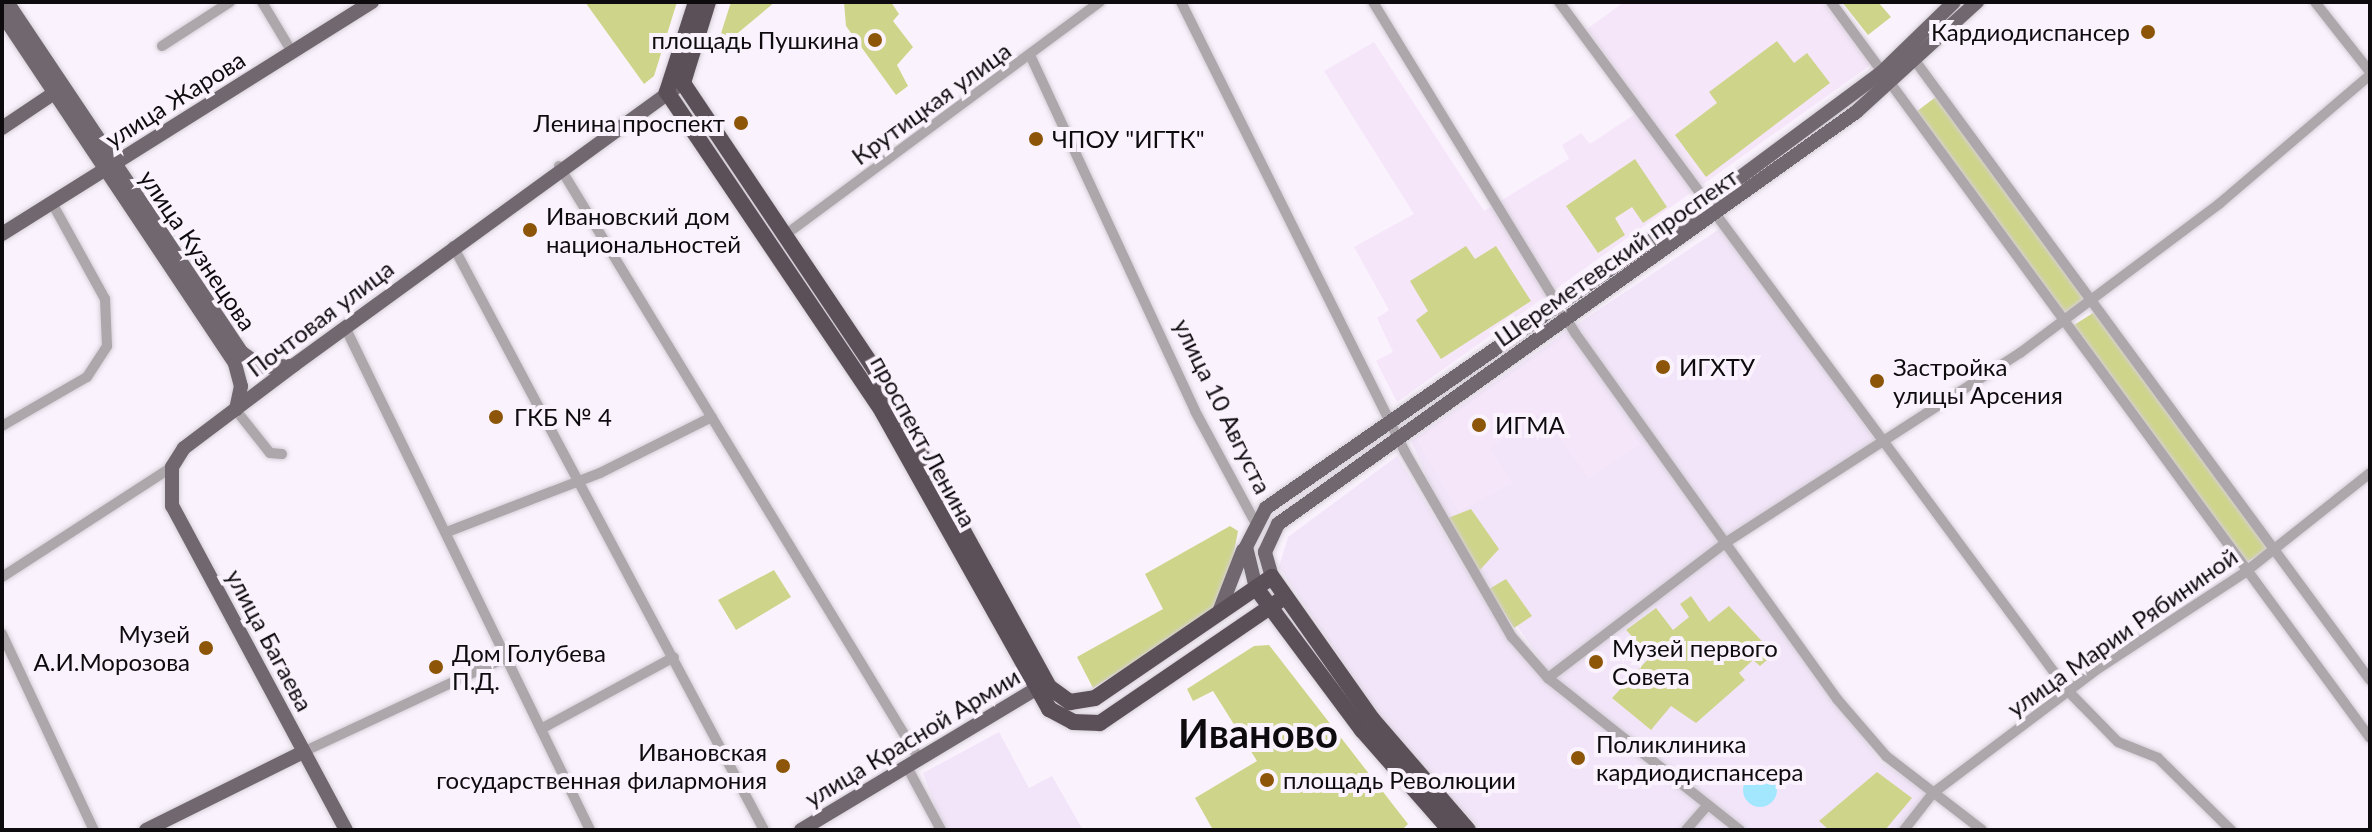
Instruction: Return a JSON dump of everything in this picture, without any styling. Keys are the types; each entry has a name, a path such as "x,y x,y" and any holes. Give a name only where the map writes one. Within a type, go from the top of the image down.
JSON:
{"highway":[{"path":"667,92 696,2"},
{"path":"683,83 708,2"},
{"name":"проспект Ленина","path":"683,83 872,365 1040,686"},
{"name":"проспект Ленина","path":"667,92 882,411 1040,686 1066,720 1100,723 1285,597"},
{"path":"1040,686 1070,702 1087,702 1272,577 1373,720 1468,830"},
{"path":"1256,588 1286,630 1450,830"},
{"path":"1246,625 1286,630"}],"main road":[{"name":"улица Кузнецова","path":"7,2 59,90 235,364 241,386 235,409"},
{"name":"улица Жарова","path":"2,234 372,2"},
{"name":"Шереметевский проспект","path":"1254,520 1707,202 1882,72 1954,2"},
{"name":"Шереметевский проспект","path":"1272,577 1265,557 1270,536 1398,437 1716,215 1891,85 1977,2"},
{"name":"улица Кузнецова","path":"2,14 59,90"},
{"name":"Почтовая улица","path":"172,467 184,448 235,409 559,166 683,83"},
{"path":"2,128 59,90"},
{"name":"улица Кузнецова","path":"108,166 241,352 269,368 294,365"},
{"name":"улица Багаева","path":"172,467 172,506 346,830"},
{"name":"улица 10 Августа","path":"1247,539 1254,520"},
{"path":"1247,539 1256,588"},
{"path":"1211,621 1229,597 1247,539"},
{"name":"улица Красной Армии","path":"801,830 1040,686"},
{"path":"146,830 303,752"}],"street":[{"path":"162,46 230,2"},
{"path":"262,2 292,52"},
{"name":"Крутицкая улица","path":"785,235 1100,2"},
{"path":"1181,2 1398,437 1512,637 1548,678 1740,830"},
{"path":"1373,2 1567,320 1837,699 1886,756 1982,830"},
{"path":"1559,2 2068,691 2118,742 2158,758 2231,830"},
{"path":"1831,2 2244,573 2370,738"},
{"path":"1548,678 1725,543 2062,322 2219,204 2370,74 2315,2"},
{"name":"улица 10 Августа","path":"1030,55 1195,411 1254,520"},
{"path":"1916,62 2370,680"},
{"path":"559,166 712,417 912,761 941,830"},
{"path":"2,426 87,377 107,346 105,299 52,203"},
{"path":"453,246 581,478 764,830"},
{"path":"345,327 590,830"},
{"path":"235,409 270,453 282,454"},
{"path":"447,532 581,478 712,417"},
{"name":"Почтовая улица","path":"2,577 172,467"},
{"name":"улица Марии Рябининой","path":"1904,830 1933,793 2068,691 2244,573 2370,473"},
{"path":"2,634 94,830"},
{"path":"303,752 507,657"},
{"path":"541,729 674,657"},
{"path":"1686,830 1708,805"}],"shaded area":[{"path":"1624,2 1823,2 1872,64 1397,402 1376,361 1393,352 1377,318 1389,310 1354,247 1414,214 1324,71 1374,42 1484,211 1569,159 1562,145 1581,133 1590,144 1644,108 1587,29"},
{"path":"1722,227 1875,440 1727,543 1573,327"},
{"path":"1571,328 1725,545 1550,674 1448,524 1411,441"},
{"name":"ИГМА","path":"1567,336 1640,444 1589,479 1542,413 1490,448 1513,483 1459,512 1416,439"},
{"path":"1397,456 1508,640 1557,692 1732,830 1481,830 1388,729 1279,567 1288,537"},
{"path":"1726,547 1881,763 1929,793 1899,830 1748,830 1552,677"},
{"path":"999,732 1029,788 1052,776 1083,830 944,830 923,773"}],"green space":[{"path":"585,2 677,2 654,76 644,84"},
{"path":"731,2 775,2 715,52"},
{"path":"844,2 891,2 899,14 893,21 913,47 897,65 908,86 896,95 846,26"},
{"path":"1842,2 1878,2 1891,17 1868,35"},
{"path":"1777,41 1794,63 1807,53 1830,83 1706,177 1675,135 1717,103 1709,92"},
{"path":"1937,96 2087,302 2062,318 1916,112"},
{"path":"1635,159 1667,207 1643,223 1632,207 1615,218 1625,235 1598,253 1566,206"},
{"path":"1466,246 1475,259 1496,246 1531,301 1441,359 1416,320 1428,311 1410,281"},
{"path":"2096,311 2270,548 2246,563 2071,327"},
{"path":"1471,509 1499,549 1479,571 1448,518"},
{"path":"1230,526 1238,531 1226,595 1215,611 1093,688 1077,657 1163,609 1145,574"},
{"path":"774,570 791,597 736,630 718,600"},
{"path":"1506,579 1532,616 1514,628 1489,589"},
{"path":"1691,596 1709,622 1729,606 1774,654 1760,666 1753,660 1739,673 1745,680 1696,723 1671,706 1651,730 1612,698 1651,656 1626,630 1656,608 1673,630 1689,617 1680,604"},
{"path":"1269,645 1408,824 1402,830 1213,830 1195,798 1257,761 1213,691 1193,701 1187,689 1254,646"},
{"path":"1877,772 1912,798 1885,830 1829,830 1819,821"}],"water":[{"path":"1760,773 1772,778 1777,790 1772,802 1760,807 1748,802 1743,790 1748,778"}],"place":[{"name":"Кардиодиспансер","path":"2148,32"},
{"name":"площадь Пушкина","path":"875,40"},
{"name":"Ленина проспект","path":"741,123"},
{"name":"ЧПОУ \"ИГТК\"","path":"1036,139"},
{"name":"Ивановский дом национальностей","path":"530,230"},
{"name":"ИГХТУ","path":"1663,367"},
{"name":"Застройка улицы Арсения","path":"1877,381"},
{"name":"ГКБ № 4","path":"496,417"},
{"name":"ИГМА","path":"1479,425"},
{"name":"Музей А.И.Морозова","path":"206,648"},
{"name":"Музей первого Совета","path":"1596,662"},
{"name":"Дом Голубева П.Д.","path":"436,667"},
{"name":"Поликлиника кардиодиспансера","path":"1578,758"},
{"name":"Ивановская государственная филармония","path":"783,766"},
{"name":"площадь Революции","path":"1267,780"}],"district":[{"name":"Иваново","path":"1258,733"}]}
